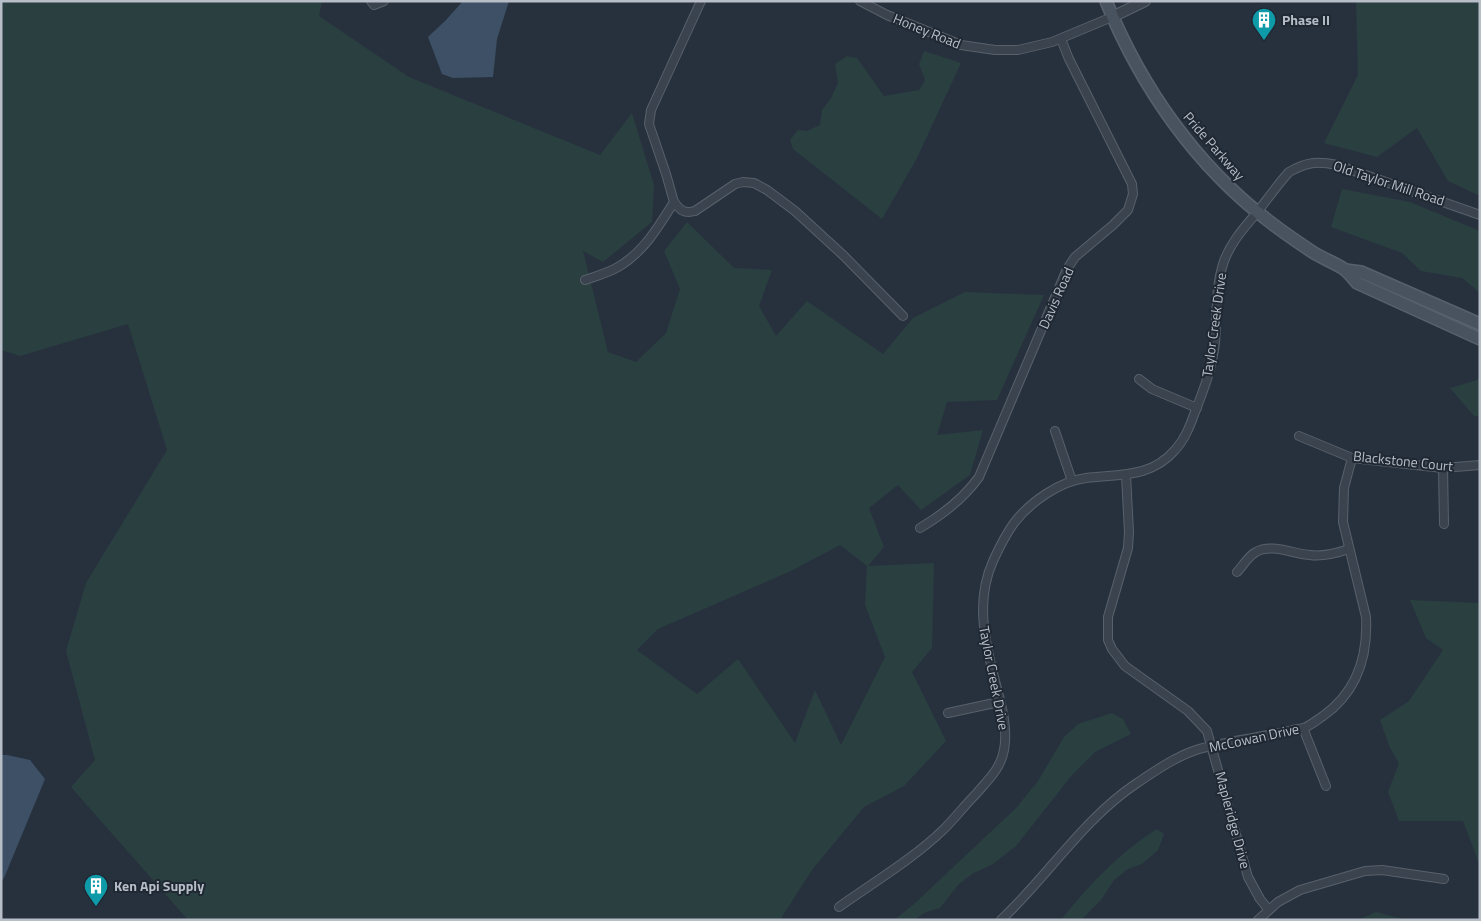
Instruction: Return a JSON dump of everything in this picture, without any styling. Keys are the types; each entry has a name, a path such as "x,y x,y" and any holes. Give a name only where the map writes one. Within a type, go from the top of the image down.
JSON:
{"main road":[{"name":"Pride Parkway","path":"1106,1 1112,17 1144,77 1171,119 1200,157 1257,212 1297,243 1345,270 1358,283 1480,339"},
{"name":"Pride Parkway","path":"1345,270 1361,272 1480,324"}],"street":[{"path":"371,1 374,5 384,1"},
{"path":"701,1 651,110 649,120 674,202 683,212 695,211 735,184 743,182 754,183 768,190 795,212 844,256 903,316"},
{"name":"Honey Road","path":"860,1 887,15 961,45 995,50 1018,50 1061,39 1112,17"},
{"path":"1112,17 1145,1"},
{"name":"Davis Road","path":"920,528 950,507 979,477 1067,270 1075,257 1128,210 1133,194 1132,184 1069,59 1061,39"},
{"name":"Old Taylor Mill Road","path":"1257,212 1289,172 1301,165 1312,162 1324,162 1356,171 1480,215"},
{"path":"585,280 613,269 634,256 657,229 674,202"},
{"name":"Taylor Creek Drive","path":"840,908 923,847 944,829 989,780 998,767 1004,752 1006,736 985,642 982,618 986,580 993,561 1015,521 1041,498 1059,487 1085,478 1126,475 1151,469 1174,452 1184,438 1197,408 1213,358 1219,292 1224,262 1234,239 1257,212"},
{"path":"1139,379 1152,389 1197,408"},
{"path":"1055,431 1072,481"},
{"name":"Blackstone Court","path":"1299,436 1352,458 1443,468 1480,465"},
{"name":"McCowan Drive","path":"1001,920 1098,816 1116,798 1136,783 1196,750 1303,728 1330,711 1345,695 1354,683 1364,657 1367,632 1366,617 1343,522 1344,488 1352,458"},
{"path":"1443,468 1444,524"},
{"name":"Mapleridge Drive","path":"1126,475 1128,548 1108,617 1108,640 1115,654 1125,666 1197,719 1207,731 1248,876 1268,910"},
{"path":"1237,572 1252,555 1267,548 1312,556 1349,549"},
{"path":"948,713 999,702"},
{"path":"1303,728 1326,786"},
{"path":"1258,920 1278,902 1300,890 1365,871 1382,870 1444,879"}],"green space":[{"path":"1,1 322,1 319,16 409,77 600,155 632,113 654,185 652,222 603,262 583,251 608,352 636,362 666,333 680,289 664,251 687,222 734,268 772,270 759,306 776,336 807,301 883,354 913,318 965,292 1044,295 997,400 947,402 937,435 983,430 970,475 921,510 898,485 869,508 884,547 868,566 934,563 932,648 912,672 946,741 904,786 864,807 812,870 780,920 188,920 71,787 95,760 66,651 86,583 167,450 128,324 20,356 1,350","holes":["840,545 867,566 865,605 885,657 841,745 815,690 795,743 738,659 697,694 637,650 658,629 791,571"]},
{"path":"1356,1 1480,1 1480,196 1448,181 1417,128 1377,157 1324,143 1358,75"},
{"path":"924,51 961,63 917,158 882,219 793,149 790,140 798,130 807,131 820,125 822,110 831,98 838,83 835,64 847,56 857,58 884,96 919,90 925,80 919,64"},
{"path":"1342,189 1410,202 1480,231 1480,293 1462,278 1421,271 1402,253 1331,227"},
{"path":"1480,379 1480,416 1474,416 1450,388"},
{"path":"1410,600 1480,603 1480,866 1463,821 1399,821 1388,792 1399,763 1390,748 1380,720 1409,701 1443,650 1426,638"},
{"path":"1112,713 1123,719 1131,734 1095,752 1072,775 1016,846 993,864 972,874 959,884 940,908 926,912 914,920 894,920 914,904 1016,808 1038,781 1064,737 1078,724"},
{"path":"1157,829 1164,834 1158,850 1142,864 1128,869 1114,880 1101,900 1081,920 1061,920 1105,870 1130,848"},
{"path":"1376,912 1407,920 1358,920"}],"water":[{"path":"463,1 509,1 497,39 493,77 453,78 442,74 428,37"},
{"path":"1,755 30,760 45,779 1,882"}],"place":[{"name":"Phase II","path":"1264,41"},
{"name":"Ken Api Supply","path":"96,907"}]}
